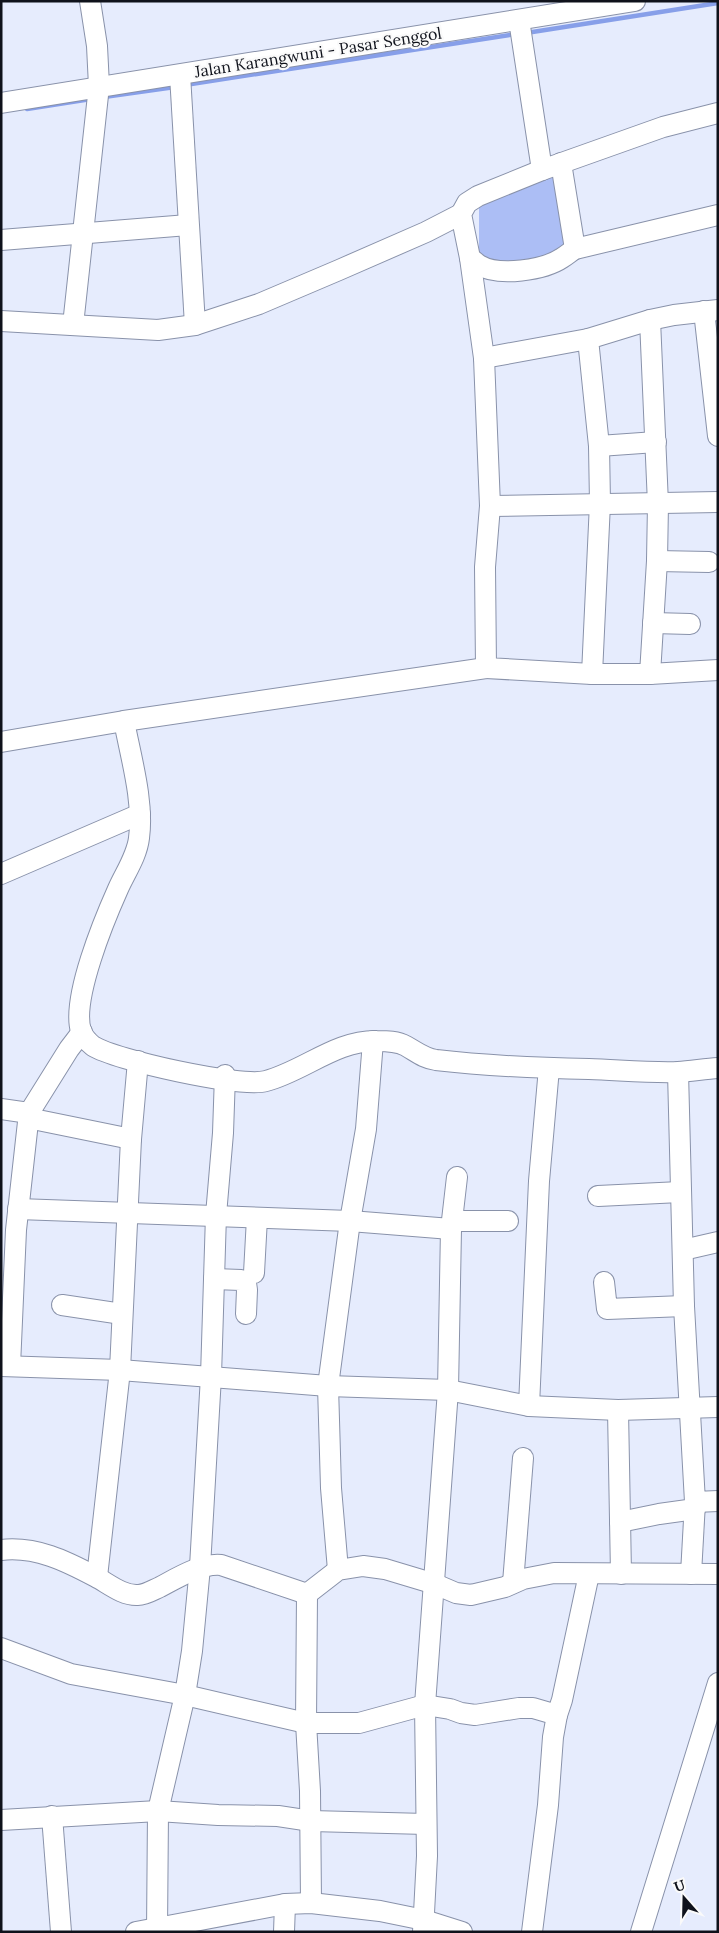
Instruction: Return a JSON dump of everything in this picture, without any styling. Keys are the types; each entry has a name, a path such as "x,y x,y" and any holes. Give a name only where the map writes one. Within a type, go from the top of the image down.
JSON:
{"street":[{"path":"73,325 99,86 97,46 90,1"},
{"name":"Jalan Karangwuni - Pasar Senggol","path":"1,103 635,1"},
{"path":"519,20 551,166 575,249"},
{"path":"180,75 195,325"},
{"path":"1,321 158,330 195,325 259,304 426,232 461,214 467,203 478,196 551,166 663,127 718,113"},
{"path":"461,214 470,258 484,358 490,506 485,567 486,668"},
{"path":"470,258 480,266 488,269 514,272 545,266 575,249 717,217"},
{"path":"1,240 83,235 188,225"},
{"path":"484,358 588,339 650,320 711,311 718,436"},
{"path":"650,320 658,504 658,561 650,674"},
{"path":"588,339 599,446 600,504 592,674"},
{"path":"599,446 656,442"},
{"path":"490,506 718,502"},
{"path":"658,561 709,562"},
{"path":"653,623 690,624"},
{"path":"1,742 124,721 486,668 592,674 650,674 718,670"},
{"path":"124,721 140,814 137,848 99,935 81,996 80,1019 82,1032 91,1045 138,1061 204,1077 225,1077 258,1082 279,1076 328,1052 363,1041 395,1042 404,1044 426,1058 478,1064 678,1072 718,1068"},
{"path":"1,874 140,814"},
{"path":"82,1032 69,1049 28,1115 18,1209 9,1230 6,1366 120,1370 328,1386 448,1390 529,1406 618,1410 718,1407"},
{"path":"338,1570 331,1488 328,1386 350,1221 366,1129 373,1041"},
{"path":"97,1578 120,1370 131,1139 138,1061"},
{"path":"529,1406 539,1181 549,1068"},
{"path":"678,1072 684,1306 695,1505 691,1574"},
{"path":"157,1930 158,1810 185,1695 192,1651 200,1567 211,1376 216,1215 223,1133 225,1077"},
{"path":"1,1109 131,1139"},
{"path":"424,1926 427,1856 425,1705 448,1390 452,1225 457,1177"},
{"path":"598,1196 680,1192"},
{"path":"18,1209 452,1225 508,1221"},
{"path":"254,1273 257,1218"},
{"path":"683,1250 718,1242"},
{"path":"214,1279 241,1280 246,1283 246,1314"},
{"path":"604,1282 606,1309 684,1306"},
{"path":"62,1305 122,1314"},
{"path":"618,1410 621,1574"},
{"path":"513,1583 523,1458"},
{"path":"620,1522 695,1505 718,1502"},
{"path":"1,1550 11,1549 38,1552 60,1559 118,1590 138,1595 150,1592 200,1567 210,1564 221,1565 307,1594"},
{"path":"307,1594 338,1570 363,1566 385,1569 435,1584 456,1593 471,1595 484,1593 523,1579 554,1573 718,1574"},
{"path":"532,1932 548,1805 553,1737 589,1574"},
{"path":"307,1594 306,1723 311,1821 311,1903"},
{"path":"1,1648 72,1674 185,1695 306,1723 359,1724 425,1705 475,1715 519,1708 533,1708 557,1715"},
{"path":"641,1932 718,1684"},
{"path":"1,1820 158,1810 218,1815 278,1816 311,1821 426,1824"},
{"path":"52,1816 61,1932"},
{"path":"136,1932 157,1930 286,1904 311,1903 380,1910 424,1926 462,1932"},
{"path":"284,1932 286,1904"}],"shaded area":[{"path":"565,169 581,252 525,271 479,256 479,206"}],"waterway":[{"path":"526,33 718,3"},
{"path":"185,85 516,34"},
{"path":"104,97 175,87"},
{"path":"27,109 91,99"}]}
